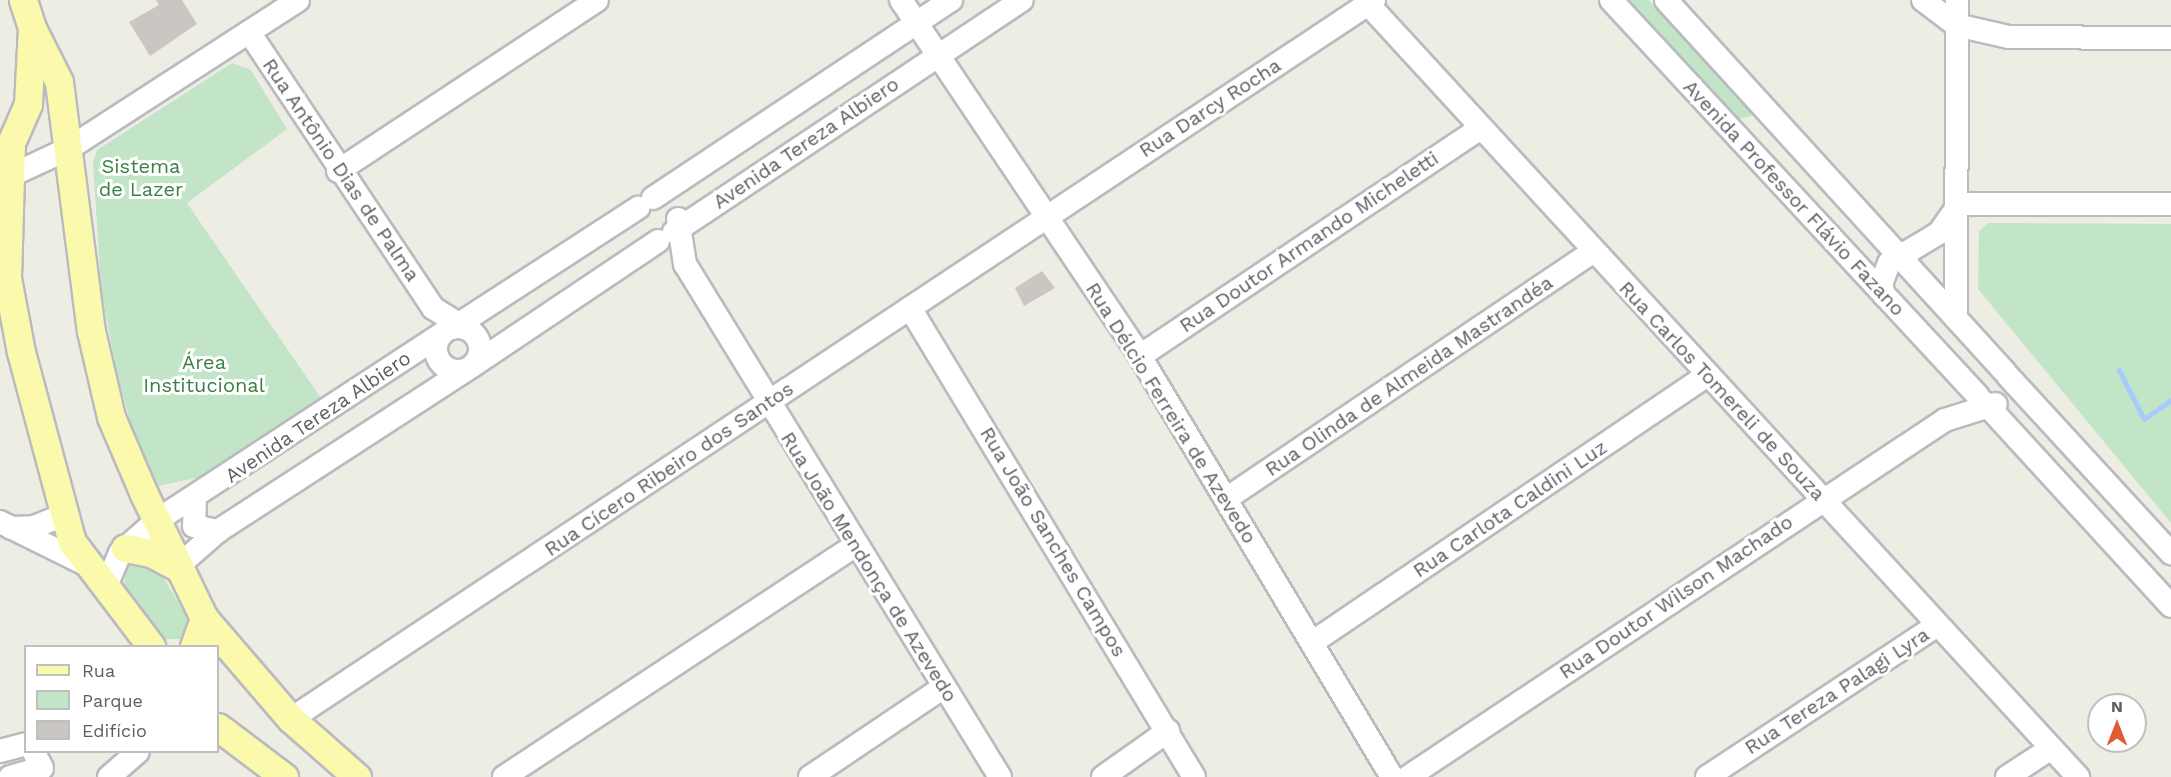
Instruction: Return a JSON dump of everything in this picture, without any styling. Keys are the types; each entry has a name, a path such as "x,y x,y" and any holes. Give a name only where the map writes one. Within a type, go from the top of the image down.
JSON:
{"main road":[{"path":"24,0 32,28 57,75 90,331 111,417 177,567 204,618 291,719 357,777"},
{"path":"32,28 28,104 11,143 7,278 63,515 87,565 106,586 150,645"},
{"path":"125,548 151,552 177,567"},
{"path":"194,645 204,618"},
{"path":"219,728 284,777"}],"street":[{"path":"10,176 68,149 298,0"},
{"path":"339,171 597,0"},
{"name":"Rua Délcio Ferreira de Azevedo","path":"901,0 1140,356 1392,777"},
{"name":"Avenida Tereza Albiero","path":"125,548 156,521 192,501 951,0"},
{"name":"Avenida Tereza Albiero","path":"177,567 218,531 469,367 664,234 1022,0"},
{"name":"Avenida Professor Flávio Fazano","path":"1611,0 1884,295 1982,397 2171,606"},
{"name":"Avenida Professor Flávio Fazano","path":"1666,0 2171,553"},
{"path":"1914,0 1956,52"},
{"path":"1923,0 1956,25 2009,37 2171,38"},
{"path":"1956,318 1959,204 1957,0"},
{"name":"Rua Carlos Tomereli de Souza","path":"1371,2 1479,129 1824,498 1936,626 2078,777"},
{"name":"Rua Darcy Rocha","path":"1046,215 1371,2"},
{"name":"Rua Antônio Dias de Palma","path":"249,32 448,333"},
{"path":"1956,52 2009,37"},
{"name":"Rua Doutor Armando Micheletti","path":"1140,356 1479,129"},
{"name":"Rua João Mendonça de Azevedo","path":"645,203 669,202 664,234 685,264 768,404 1000,777"},
{"path":"645,203 634,223 664,234"},
{"path":"1884,295 1883,273 1899,256 1939,233 1959,204"},
{"path":"1959,204 2171,204"},
{"name":"Rua Cícero Ribeiro dos Santos","path":"291,719 768,404 1046,215"},
{"name":"Rua Olinda de Almeida Mastrandéa","path":"1226,499 1592,252"},
{"name":"Rua João Sanches Campos","path":"910,308 1194,777"},
{"path":"448,333 480,348 469,367 447,368 448,333"},
{"path":"1986,369 2006,374 2009,396 1982,397 1986,369"},
{"name":"Rua Carlota Caldini Luz","path":"1313,642 1708,375"},
{"name":"Rua Doutor Wilson Machado","path":"1408,777 1824,498 1982,397"},
{"path":"144,494 160,503 192,501 194,526 218,531"},
{"path":"5,525 33,527 63,515"},
{"path":"5,525 87,565"},
{"path":"504,777 856,545"},
{"path":"106,586 125,548"},
{"name":"Rua Tereza Palagi Lyra","path":"1707,777 1936,626"},
{"path":"810,777 944,687"},
{"path":"1103,777 1168,731"},
{"path":"0,751 24,745"},
{"path":"2007,777 2050,749"},
{"path":"109,777 137,753"},
{"path":"10,777 38,760"}],"green space":[{"path":"1626,0 1649,0 1754,115 1736,120"},
{"name":"Área Institucional","path":"232,63 251,70 287,129 187,203 323,401 201,477 158,486 137,445 117,374 101,289 93,162 97,150"},
{"path":"1988,223 2171,224 2171,523 1978,289 1979,231"},
{"path":"126,560 155,564 189,620 180,639 163,639 124,585"}],"building":[{"path":"156,0 182,0 197,24 150,56 129,22 159,5"},
{"path":"1042,271 1055,288 1024,306 1015,288"}],"waterway":[{"path":"2119,370 2144,419 2171,400"}],"park label":[{"name":"Sistema de Lazer","path":"141,178"}]}
